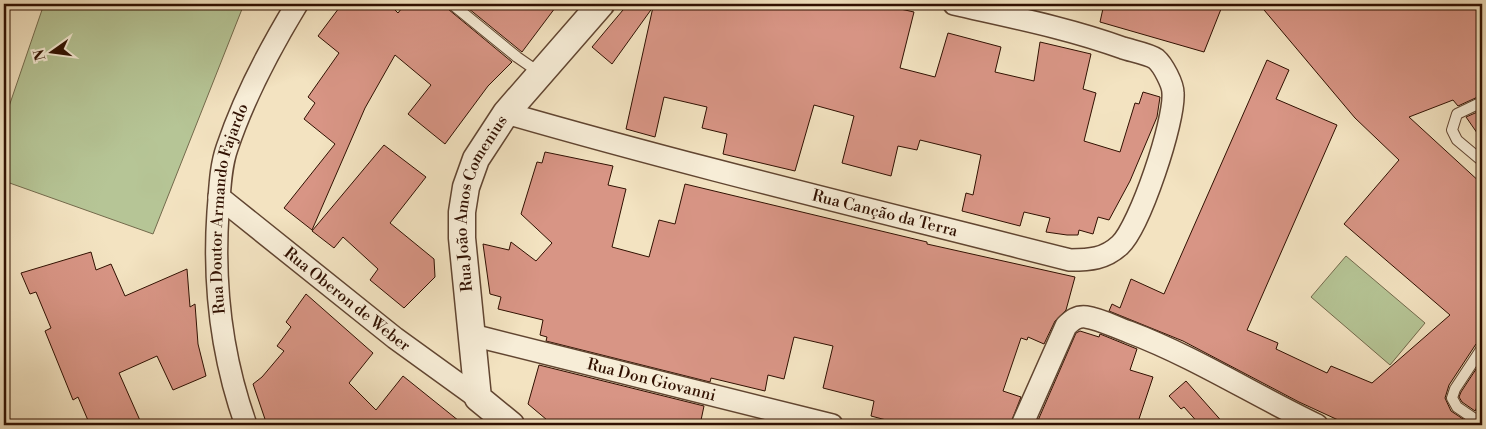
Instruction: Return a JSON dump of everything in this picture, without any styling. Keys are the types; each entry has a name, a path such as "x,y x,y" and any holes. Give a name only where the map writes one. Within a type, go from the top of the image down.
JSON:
{"street":[{"name":"Rua Doutor Armando Fajardo","path":"246,425 235,395 224,346 218,302 216,265 221,172 227,148 251,88 277,36 297,4"},
{"name":"Rua João Amos Comenius","path":"478,398 465,277 462,212 466,186 476,159 506,113 601,4"},
{"name":"Rua Canção da Terra","path":"506,113 826,200 1070,260 1100,258 1111,252 1129,235 1145,199 1166,139 1173,108 1173,91 1168,76 1156,60 1058,27 954,4"},
{"name":"Rua Oberon de Weber","path":"219,197 396,338 478,398"},
{"path":"1022,425 1066,326 1078,317 1086,317 1138,336 1203,365 1290,413 1317,425"},
{"name":"Rua Don Giovanni","path":"472,335 832,425"},
{"path":"478,398 511,425"}],"lane":[{"path":"452,4 517,57 541,73"},
{"path":"1482,102 1457,114 1452,130 1457,140 1482,161"},
{"path":"1482,348 1455,389 1452,398 1457,407 1482,424"}],"green space":[{"path":"44,4 244,4 153,234 4,181 4,121"},
{"path":"1346,256 1425,323 1390,365 1311,297"}],"building":[{"path":"342,4 389,4 398,13 405,4 445,4 448,9 512,62 488,86 445,144 408,114 431,85 395,55 365,108 312,230 284,208 335,144 304,119 315,103 308,97 339,53 318,36"},
{"path":"463,4 558,4 522,52"},
{"path":"628,4 878,4 914,12 900,68 935,77 948,33 1001,47 995,72 1034,81 1040,42 1091,54 1083,89 1096,93 1084,141 1120,152 1135,103 1139,104 1143,92 1160,97 1157,117 1130,181 1109,220 1098,217 1093,234 1079,230 1078,235 1046,232 1050,218 1024,212 1020,226 962,211 966,193 973,195 981,155 920,140 917,150 898,146 891,176 842,163 854,116 814,105 795,171 723,154 727,134 702,128 707,107 664,97 655,137 626,129 653,7 612,64 592,47"},
{"path":"1104,4 1223,4 1204,52 1100,22"},
{"path":"1259,4 1482,4 1482,95 1458,106 1453,100 1409,117 1482,184 1482,341 1476,344 1449,385 1445,398 1451,411 1469,423 1467,425 1349,425 1299,402 1183,341 1109,311 1112,304 1120,308 1131,279 1164,294 1267,60 1289,70 1276,99 1337,125 1247,330 1278,343 1276,349 1327,373 1331,366 1372,383 1450,315 1344,224 1399,160 1355,118"},
{"path":"1482,110 1482,140 1466,117"},
{"path":"384,145 426,177 390,223 434,259 435,277 404,308 370,280 378,269 343,237 334,248 312,231"},
{"path":"545,152 613,166 608,185 626,189 612,247 649,257 659,220 675,224 685,184 927,242 927,244 1075,277 1066,310 1055,321 1044,344 1028,337 1027,340 1021,338 1003,391 1021,397 1010,425 905,425 871,416 874,401 823,388 833,346 794,337 784,379 768,375 765,391 711,378 710,382 546,341 547,337 540,335 543,320 498,309 501,297 490,294 483,244 509,250 511,242 536,261 552,243 521,214 537,162 542,163"},
{"path":"91,252 96,270 111,264 125,296 187,269 190,307 195,304 198,344 206,376 173,390 157,356 119,373 142,425 90,425 78,397 73,400 45,331 51,328 36,292 30,294 21,273"},
{"path":"306,294 373,353 349,383 376,410 403,376 464,425 267,425 253,384 262,377 284,351 277,346 291,327 286,322"},
{"path":"1080,331 1099,337 1100,334 1137,349 1130,370 1153,377 1137,425 1036,425 1076,333"},
{"path":"1482,360 1482,398 1475,411 1462,402 1459,397"},
{"path":"539,365 704,406 700,425 553,425 528,404"},
{"path":"1186,381 1225,425 1200,425 1184,407 1181,409 1169,396"}]}
